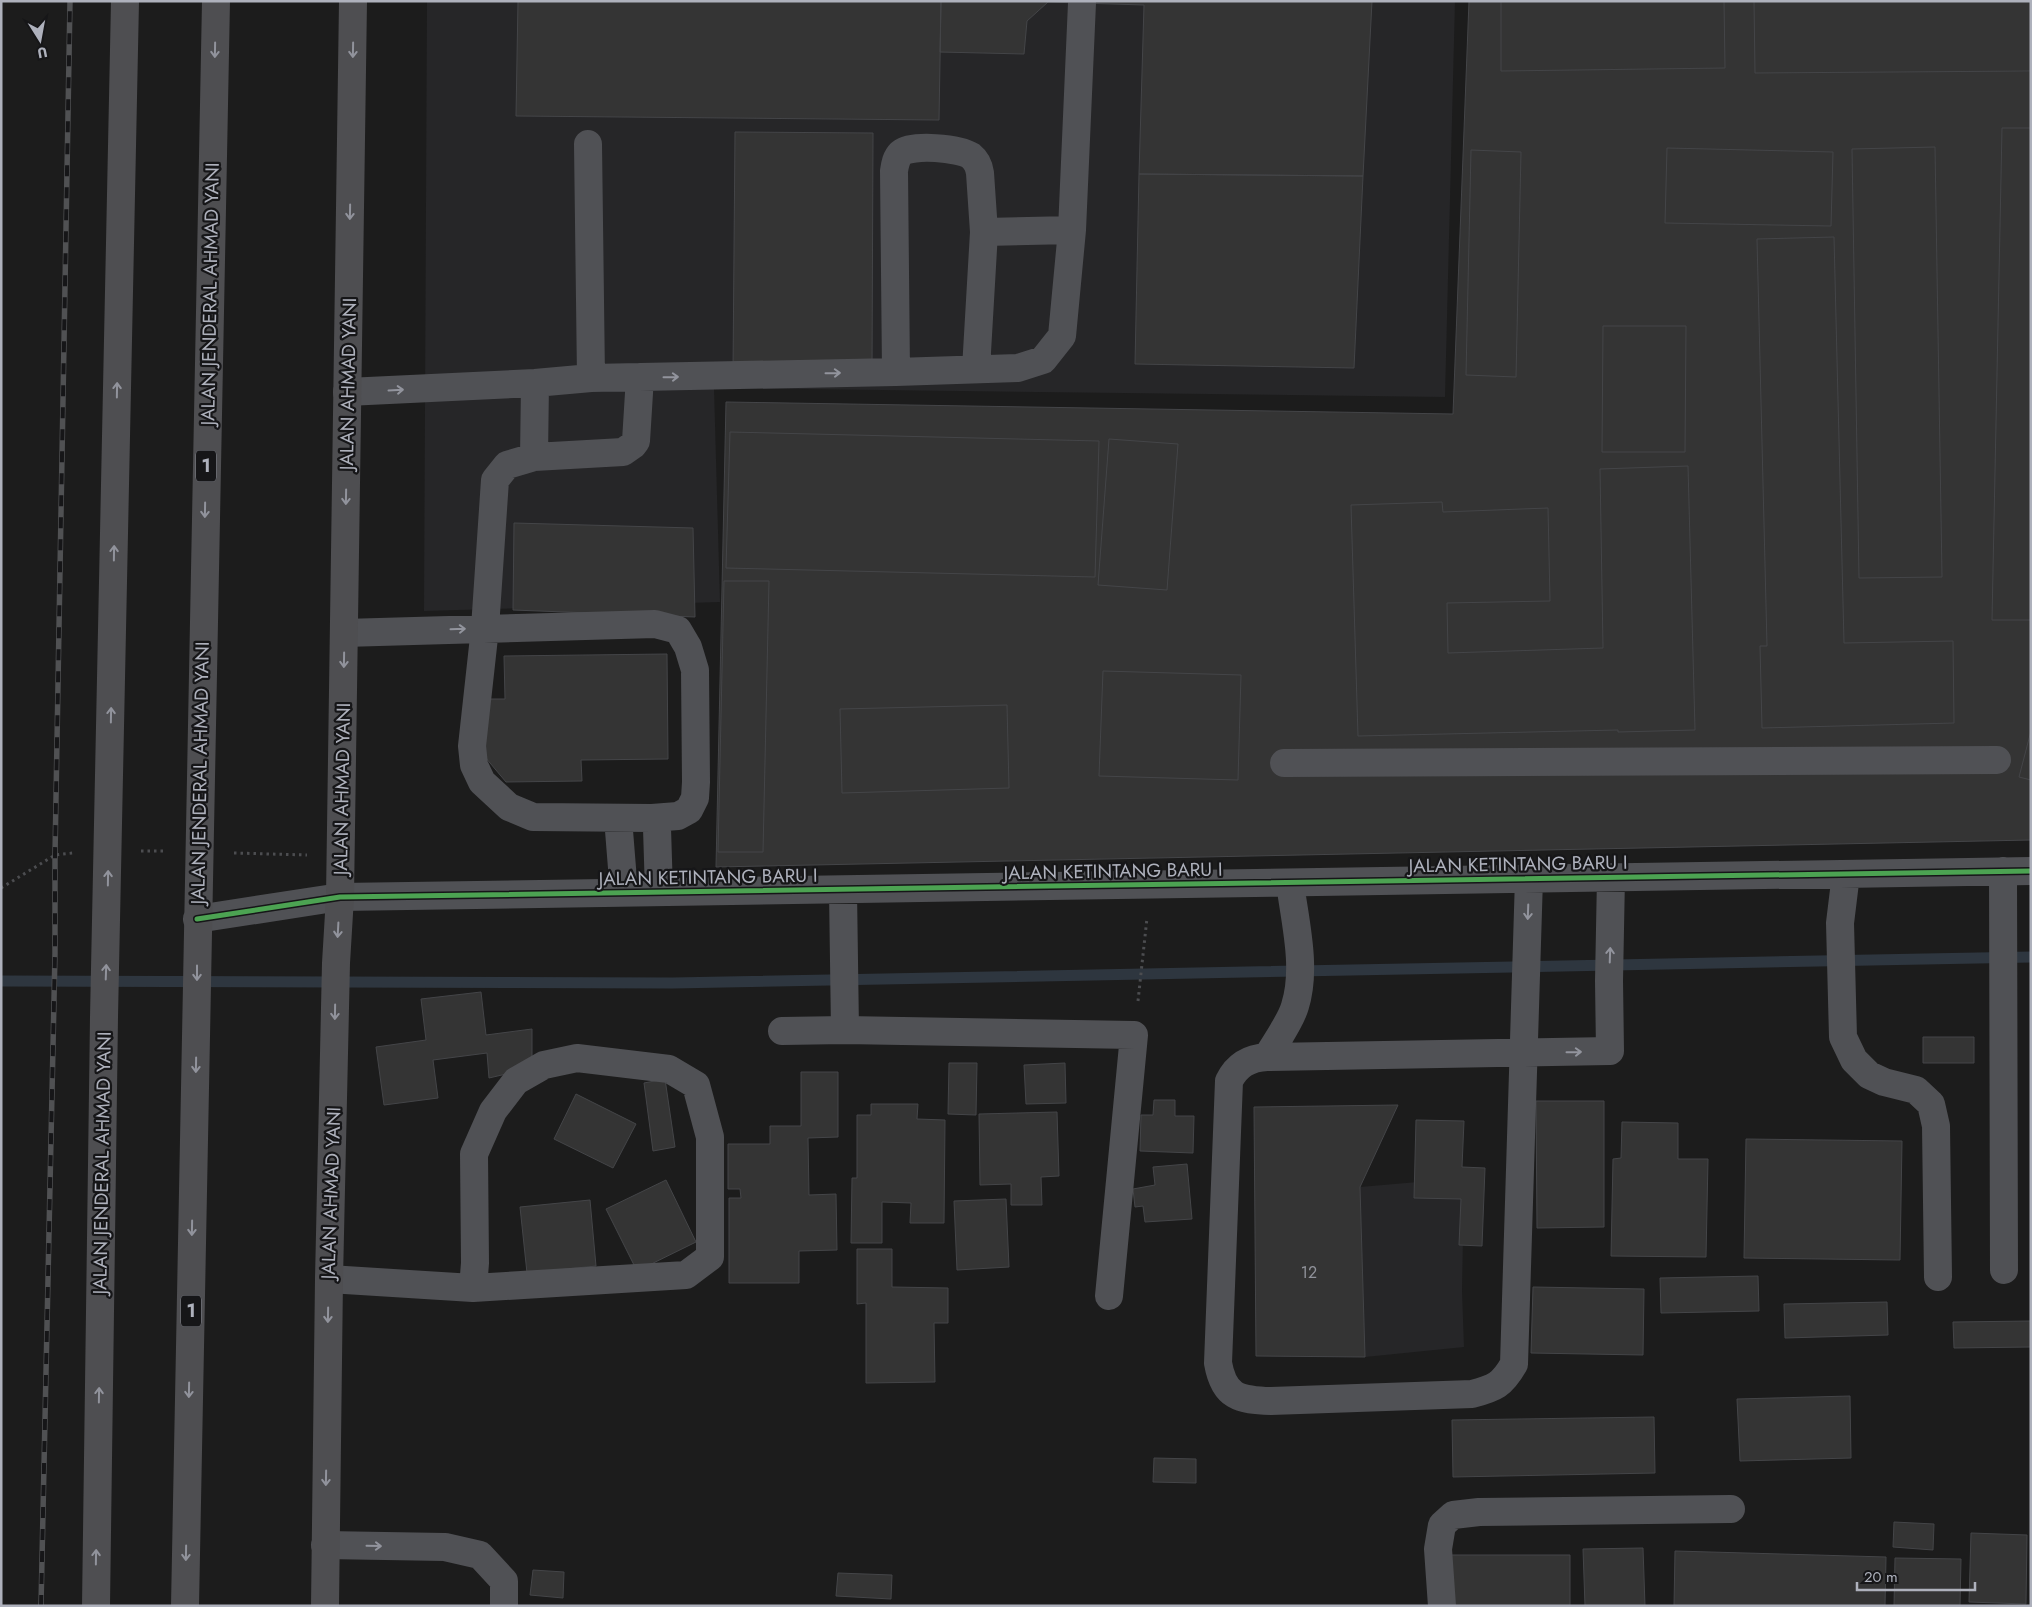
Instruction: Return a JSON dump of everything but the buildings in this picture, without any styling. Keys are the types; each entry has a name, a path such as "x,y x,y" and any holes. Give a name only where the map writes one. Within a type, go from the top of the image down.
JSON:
{"highway":[{"name":"JALAN JENDERAL AHMAD YANI","path":"96,1606 104,1017 125,1"},
{"name":"JALAN JENDERAL AHMAD YANI","path":"185,1606 216,1"},
{"name":"JALAN AHMAD YANI","path":"325,1606 329,1279 336,963 340,897 354,1"}],"street":[{"path":"348,392 535,383 591,378 1018,368 1043,360 1062,336 1072,230 1082,3"},
{"path":"588,144 591,378"},
{"path":"896,372 894,171 898,156 903,151 911,148 954,150 971,156 979,166 984,232 976,369"},
{"path":"984,232 1072,230"},
{"path":"344,632 484,628 655,624 678,630 688,647 695,670 696,782 694,798 689,810 678,816 652,818 533,817 509,807 482,782 474,765 472,746 484,628 495,480 507,465 534,457 623,452 629,449 636,441 640,377"},
{"path":"534,457 535,383"},
{"path":"1284,763 1997,760"},
{"path":"618,818 624,893"},
{"path":"652,818 657,828 659,892"},
{"path":"2003,871 2004,1270"},
{"name":"JALAN KETINTANG BARU I","path":"197,925 340,897 843,891 2031,871"},
{"path":"1846,874 1840,923 1844,1037 1854,1060 1869,1075 1884,1082 1916,1090 1931,1104 1936,1126 1938,1277"},
{"path":"1529,878 1525,1053 1514,1364 1505,1379 1493,1389 1472,1394 1250,1401 1230,1392 1221,1380 1218,1363 1229,1081 1239,1067 1256,1058 1267,1057 1525,1053 1610,1051 1611,877"},
{"path":"1267,1057 1295,1007 1300,976 1298,941 1290,883"},
{"path":"843,891 845,1030"},
{"path":"782,1031 845,1030 1134,1035 1109,1296"},
{"path":"329,1279 473,1288 686,1275 710,1257 710,1137 696,1085 669,1069 577,1058 544,1065 516,1081 493,1111 474,1154 475,1263 473,1288"},
{"path":"1442,1606 1438,1549 1442,1525 1453,1515 1479,1512 1731,1509"},
{"path":"325,1545 445,1547 480,1555 504,1581 504,1606"}],"path":[{"path":"1,888 55,855 108,850"},
{"path":"1139,989 1143,954"}],"shaded area":[{"path":"427,1 1455,1 1445,397 714,388 720,602 424,611"},
{"path":"1464,1178 1462,1291 1464,1347 1365,1357 1360,1187"}],"waterway":[{"path":"1,981 673,983 2031,957"}],"railway":[{"path":"41,1606 55,953 55,855 70,1"}],"cycle path":[{"path":"197,919 340,897 2031,871"}]}
